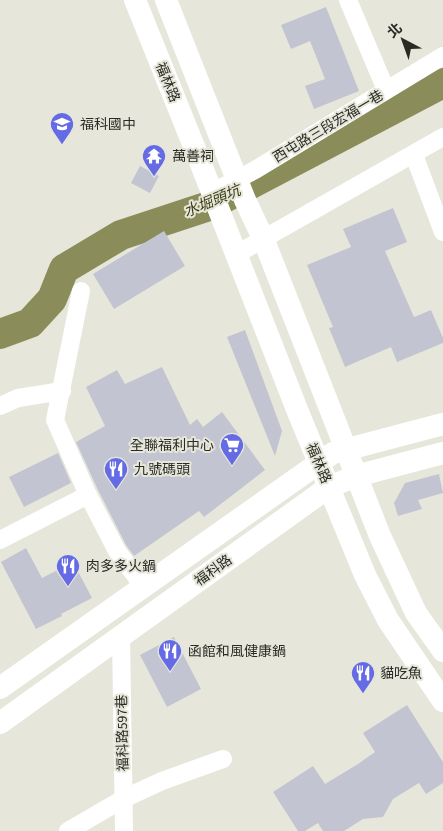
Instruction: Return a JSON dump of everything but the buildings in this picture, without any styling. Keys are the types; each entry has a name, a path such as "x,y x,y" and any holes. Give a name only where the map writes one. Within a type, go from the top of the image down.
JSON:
{"street":[{"name":"福林路","path":"135,0 319,464 378,602 388,620 443,701"},
{"name":"福林路","path":"166,0 241,190 264,238 380,536 416,612 443,651"},
{"path":"348,0 386,90"},
{"name":"西屯路三段宏福一巷","path":"215,203 241,190 386,90 443,56"},
{"path":"236,256 264,238 443,137"},
{"path":"414,155 443,232"},
{"path":"81,291 55,420 88,495 117,551 144,587"},
{"path":"0,406 18,398 62,391"},
{"name":"福科路","path":"0,688 333,453 443,424"},
{"name":"福科路","path":"0,723 329,487 356,476 443,452"},
{"path":"0,540 88,495"},
{"name":"福科路597巷","path":"121,635 124,831"},
{"path":"68,831 123,799 162,781 223,759"}],"waterway":[{"name":"水堀頭坑","path":"0,334 30,323 52,299 64,269 121,235 209,206 443,83"}],"place":[{"name":"福科國中","path":"62,145"},
{"name":"萬善祠","path":"154,177"},
{"name":"全聯福利中心","path":"232,466"},
{"name":"九號碼頭","path":"116,490"},
{"name":"肉多多火鍋","path":"68,587"},
{"name":"函館和風健康鍋","path":"170,672"},
{"name":"貓吃魚","path":"363,694"}]}
